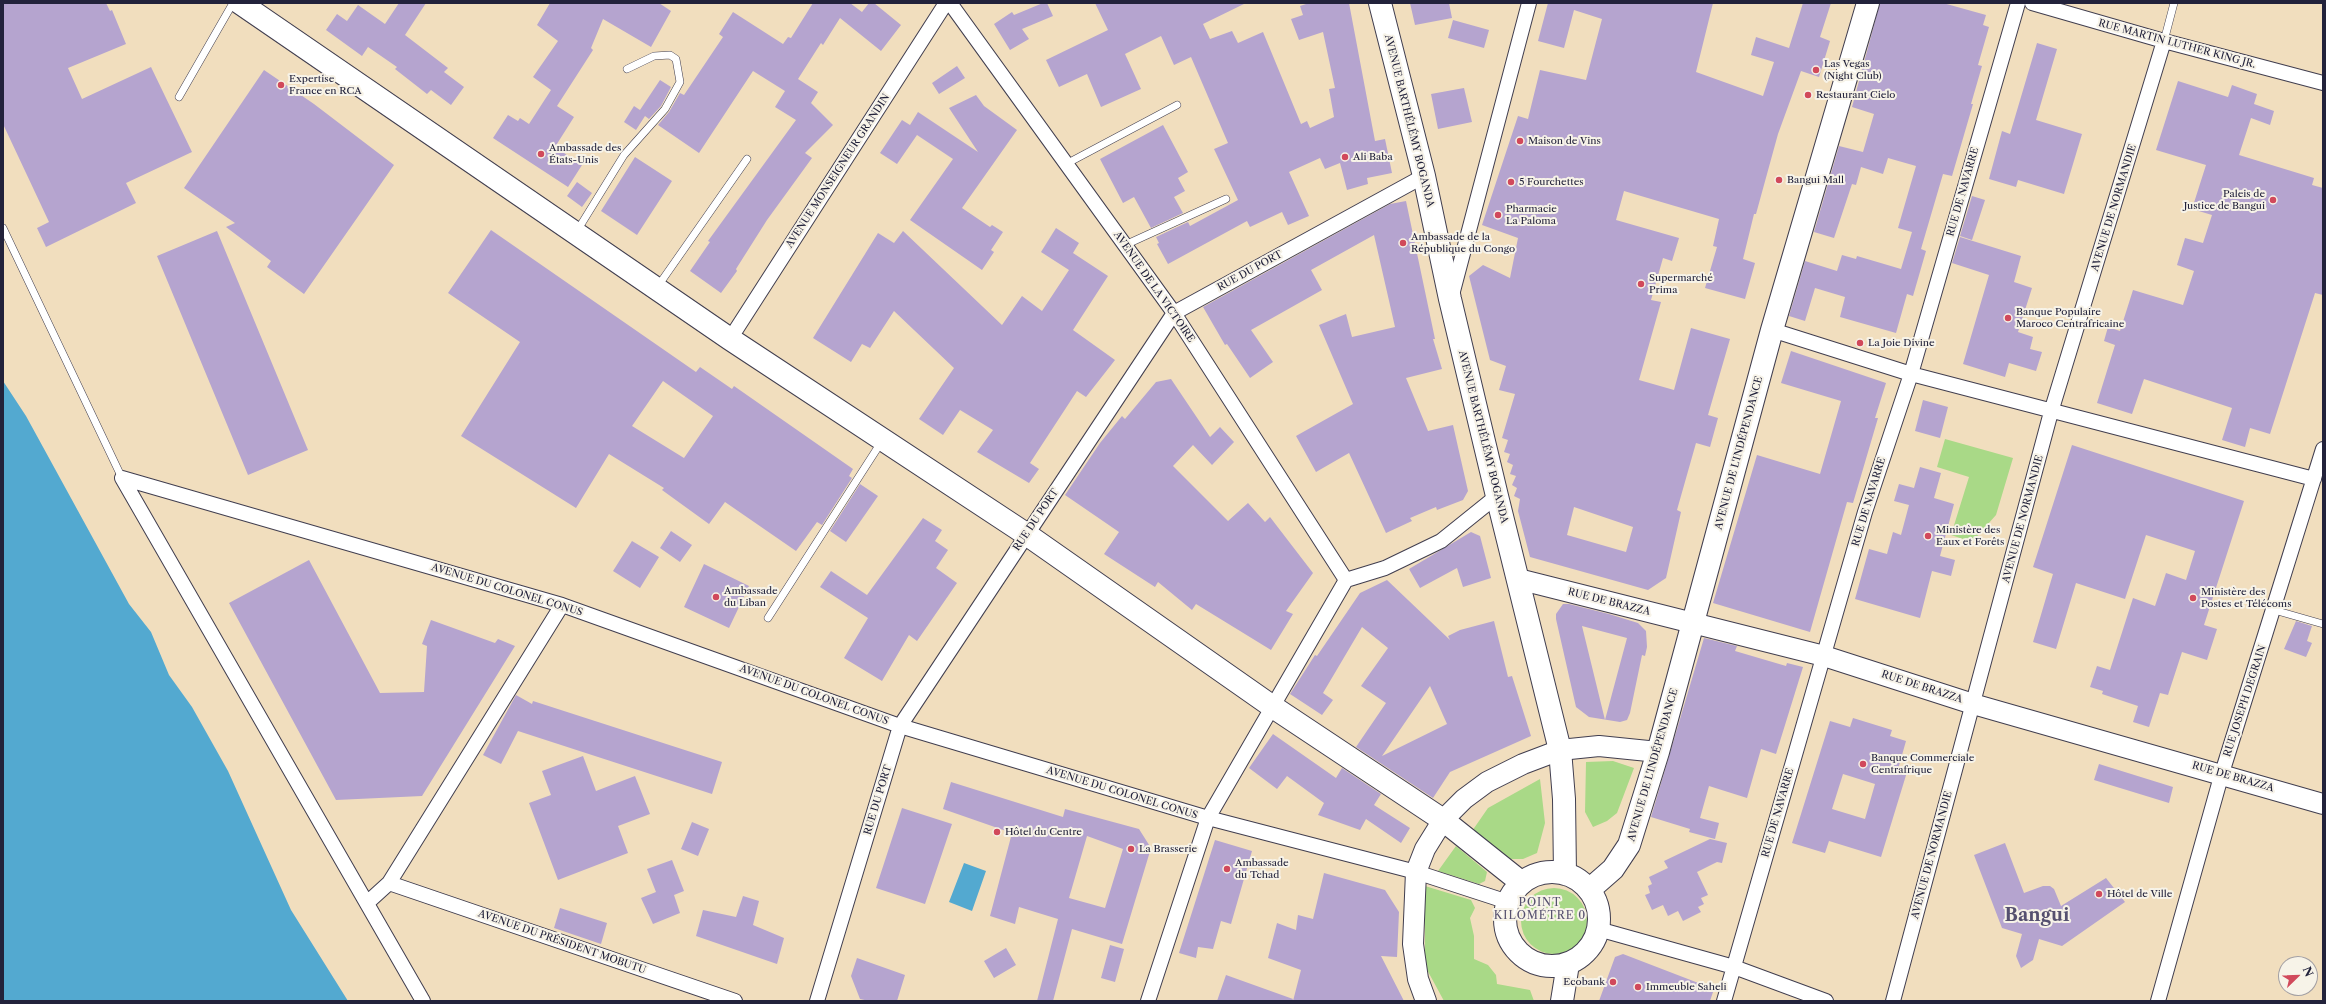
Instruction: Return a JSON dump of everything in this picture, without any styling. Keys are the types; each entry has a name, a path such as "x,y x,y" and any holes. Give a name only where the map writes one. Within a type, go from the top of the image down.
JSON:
{"main road":[{"path":"240,3 730,339 1026,534 1273,707 1443,820 1522,883"},
{"name":"AVENUE BARTHÉLÉMY BOGANDA","path":"1380,3 1424,176 1450,299 1560,750 1564,800 1565,874"},
{"name":"AVENUE DE L'INDÉPENDANCE","path":"1589,890 1613,870 1629,845 1658,752 1694,623 1772,330 1868,3"},
{"path":"1549,872 1565,874 1578,880 1589,890 1598,908 1598,929 1587,951 1568,964 1550,966 1533,962 1518,952 1509,937 1505,920 1508,902 1522,883 1535,875 1549,872"},
{"path":"1562,1001 1568,964"}],"street":[{"name":"AVENUE MONSEIGNEUR GRANDIN","path":"730,339 946,3"},
{"name":"AVENUE DE LA VICTOIRE","path":"950,3 1174,313 1346,580"},
{"path":"1450,299 1529,3"},
{"name":"RUE DE NAVARRE","path":"1724,1001 1865,512 1911,374 2018,3"},
{"name":"RUE MARTIN LUTHER KING JR.","path":"2032,3 2164,41 2323,83"},
{"name":"AVENUE DE NORMANDIE","path":"1893,1001 2051,412 2164,41"},
{"name":"RUE DU PORT","path":"817,1001 900,726 1174,313 1424,176"},
{"path":"1772,330 1911,374 2051,412 2314,479"},
{"name":"RUE JOSEPH DEGRAIN","path":"2158,1001 2222,773 2323,449"},
{"path":"122,478 368,902 423,1001"},
{"name":"AVENUE DU COLONEL CONUS","path":"122,478 562,605 900,726 1208,818 1416,872 1508,902"},
{"path":"1148,1001 1208,818 1346,580 1385,568 1441,541 1497,496"},
{"name":"RUE DE BRAZZA","path":"1518,579 1824,656 1973,704 2222,773 2323,804"},
{"path":"368,902 389,884 562,605"},
{"path":"1426,1001 1418,979 1413,944 1416,872 1425,849 1443,820 1464,799 1487,782 1523,764 1560,750 1599,746 1658,752"},
{"name":"AVENUE DU PRÉSIDENT MOBUTU","path":"389,884 734,1001"},
{"path":"1598,929 1734,967 1826,1001"}],"lane":[{"path":"179,97 233,3"},
{"path":"2164,41 2174,3"},
{"path":"576,233 624,155 665,109 680,82 676,59 670,55 654,56 627,69"},
{"path":"1066,164 1177,105"},
{"path":"657,288 747,159"},
{"path":"1124,245 1226,199"},
{"path":"3,228 122,478"},
{"path":"768,618 883,440"},
{"path":"2274,610 2323,624"}],"green space":[{"path":"1945,439 2013,458 1996,515 1972,542 1951,535 1969,477 1937,467"},
{"path":"1613,761 1634,768 1617,813 1607,821 1593,827 1585,812 1586,762"},
{"path":"1540,779 1545,823 1537,853 1523,859 1508,859 1470,834 1488,808"},
{"path":"1456,846 1487,872 1485,881 1479,884 1438,871"},
{"path":"1425,886 1471,900 1475,908 1470,918 1474,936 1474,959 1488,965 1496,975 1497,984 1530,990 1534,1001 1444,1001 1425,966"},
{"path":"1554,888 1567,891 1577,898 1584,908 1587,921 1584,934 1577,944 1567,951 1554,954 1541,951 1531,944 1524,934 1521,921 1524,908 1531,898 1541,891"}],"water":[{"path":"3,381 26,416 129,604 151,632 169,675 192,707 228,771 291,910 348,1001 3,1001"},
{"path":"964,863 986,871 972,911 949,902"}],"building":[{"path":"3,3 106,3 110,11 112,10 126,44 68,68 82,99 151,67 192,152 126,183 136,203 46,247 37,228 49,222 3,124"},
{"path":"399,3 426,3 405,35 448,68 444,72 464,87 451,105 431,90 427,94 395,69 397,67 368,47 362,56 326,30 337,14 347,21 358,5 385,24"},
{"path":"550,3 659,3 671,11 651,47 603,19 591,48 593,50 557,106 574,117 555,147 582,165 568,187 493,138 508,115 518,121 520,118 529,124 551,90 533,77 558,41 537,25"},
{"path":"813,3 850,3 862,12 869,3 874,3 901,25 881,51 840,18 823,45 821,43 798,79 818,92 811,103 833,125 805,153 812,158 767,220 736,269 737,271 721,293 690,271 710,242 708,241 796,120 775,107 785,91 753,71 699,153 658,125 669,112 680,93 684,95 723,37 719,34 733,12 783,44 788,37 791,38"},
{"path":"1043,3 1047,3 1053,16 1022,29 1029,39 1010,50 994,24 1012,12 1014,15"},
{"path":"1095,3 1246,3 1203,24 1210,39 1232,31 1238,43 1263,32 1301,124 1307,121 1310,128 1334,117 1329,89 1335,88 1323,32 1299,40 1291,19 1303,15 1300,6 1309,3 1349,3 1375,141 1385,139 1392,173 1367,178 1368,184 1347,190 1340,163 1325,169 1320,158 1289,172 1309,216 1288,225 1282,212 1250,227 1247,221 1168,264 1157,244 1159,243 1156,237 1188,222 1190,226 1238,200 1214,149 1228,143 1191,57 1174,65 1161,36 1125,54 1141,89 1101,107 1087,74 1059,87 1046,60 1108,30"},
{"path":"1410,3 1449,3 1452,18 1415,25"},
{"path":"1548,3 1713,3 1696,72 1763,96 1774,62 1751,55 1756,37 1789,48 1803,3 1831,3 1820,37 1830,41 1819,77 1801,71 1778,134 1756,214 1754,214 1743,259 1755,263 1745,299 1705,288 1717,247 1713,246 1719,219 1624,191 1616,220 1679,238 1672,261 1663,258 1651,300 1661,302 1639,380 1674,390 1691,328 1730,339 1708,415 1718,418 1710,447 1696,443 1677,510 1681,512 1666,578 1648,590 1530,557 1518,511 1520,499 1514,496 1517,488 1512,485 1516,476 1510,474 1513,465 1507,462 1510,454 1504,452 1508,440 1502,438 1515,394 1499,390 1506,366 1490,360 1469,276 1483,265 1510,278 1518,238 1482,225 1518,116 1528,119 1540,70 1586,80 1602,19 1574,10 1564,48 1538,41","holes":["1574,507 1633,527 1626,552 1567,535"]},
{"path":"1880,3 1943,3 1986,15 1983,25 1989,27 1978,65 1982,66 1971,104 1973,104 1952,176 1943,174 1921,249 1926,251 1913,296 1907,294 1896,333 1840,317 1845,297 1815,288 1805,321 1789,316 1805,261 1837,271 1842,255 1856,259 1857,256 1901,269 1912,232 1898,228 1916,166 1888,158 1883,174 1861,167 1856,185 1852,184 1834,238 1814,232 1839,146 1863,152 1874,114 1852,107"},
{"path":"1453,20 1489,30 1484,48 1448,38"},
{"path":"2037,43 2057,49 2036,120 2082,134 2064,194 2018,180 2016,187 1989,179 2002,131 2010,134"},
{"path":"957,66 965,78 939,94 932,83"},
{"path":"264,70 314,104 394,165 304,294 267,267 271,261 226,227 235,223 184,188"},
{"path":"660,80 671,87 661,106 649,119 645,116 636,130 624,122 634,106 640,110"},
{"path":"2178,81 2228,97 2232,85 2257,94 2254,104 2274,111 2270,125 2251,118 2239,155 2314,178 2312,185 2323,188 2323,295 2315,293 2270,434 2250,428 2245,447 2222,440 2232,408 2144,379 2132,414 2097,403 2115,345 2104,341 2108,327 2120,331 2133,290 2183,305 2194,271 2177,265 2185,238 2203,243 2212,215 2192,209 2206,165 2156,150"},
{"path":"1464,88 1472,122 1438,129 1431,94"},
{"path":"976,95 984,106 1017,130 962,208 990,227 992,225 1003,232 991,250 994,252 982,270 910,220 953,159 917,135 897,164 880,153 902,120 910,125 918,112 978,152 949,108"},
{"path":"1163,125 1188,172 1178,178 1185,191 1174,197 1183,213 1151,228 1134,197 1123,203 1100,159"},
{"path":"635,157 672,181 637,235 601,211"},
{"path":"577,182 592,193 582,207 567,196"},
{"path":"1972,196 1985,200 1972,240 1960,236"},
{"path":"1406,201 1435,339 1433,339 1442,369 1406,378 1428,431 1453,425 1468,491 1463,500 1437,510 1436,507 1410,518 1412,521 1386,533 1349,453 1316,472 1296,436 1353,404 1319,325 1346,314 1352,337 1395,327 1374,235 1311,270 1322,290 1251,330 1273,362 1250,378 1227,344 1225,345 1203,307 1390,204"},
{"path":"1056,228 1079,243 1073,253 1108,276 1073,330 1115,360 1086,397 1077,391 1030,463 1039,469 1029,483 977,452 993,430 960,410 943,435 919,419 954,368 894,311 870,348 862,344 851,362 813,338 878,233 894,243 903,231 1002,325 1022,296 1042,311 1069,270 1041,252"},
{"path":"491,230 696,372 700,367 732,389 734,386 853,469 849,476 852,478 822,525 817,522 796,551 725,502 709,524 662,490 664,488 609,454 576,508 461,436 520,342 448,293","holes":["663,381 713,416 684,458 632,426"]},
{"path":"217,231 308,450 248,475 157,256"},
{"path":"1960,237 2021,256 2014,282 2032,288 2018,332 2033,337 2030,349 2042,352 2036,371 2009,363 2005,377 1963,364 1989,275 1952,263"},
{"path":"1791,351 1886,383 1875,418 1878,418 1853,503 1847,502 1810,632 1713,603 1757,455 1820,474 1841,401 1781,383"},
{"path":"1171,379 1210,437 1220,427 1234,442 1212,465 1193,445 1173,466 1228,521 1248,503 1265,522 1270,517 1313,573 1286,611 1293,614 1271,650 1196,604 1192,610 1158,582 1155,587 1104,554 1119,532 1065,495 1100,443 1122,416 1125,419 1156,382"},
{"path":"1923,400 1948,407 1940,438 1915,431"},
{"path":"2072,445 2244,501 2204,625 2217,629 2207,660 2182,652 2168,695 2160,693 2149,727 2133,722 2138,706 2102,694 2103,691 2090,687 2097,666 2110,670 2133,598 2155,606 2166,573 2186,580 2195,551 2146,535 2125,599 2076,583 2056,649 2033,642 2053,574 2033,567"},
{"path":"1920,467 1941,473 1934,498 1954,504 1940,556 1955,560 1951,576 1932,571 1920,618 1855,599 1869,549 1887,554 1893,532 1901,535 1909,505 1894,501 1899,484 1914,488"},
{"path":"860,484 878,496 846,542 830,531"},
{"path":"923,518 942,530 935,541 948,550 936,568 957,583 917,641 909,635 882,681 844,658 868,618 820,587 831,571 867,595"},
{"path":"671,531 692,545 680,562 660,548"},
{"path":"1471,532 1480,536 1491,578 1463,587 1457,568 1420,588 1409,569"},
{"path":"632,541 659,557 640,588 613,571"},
{"path":"309,560 380,693 424,692 427,646 422,644 431,620 495,643 498,639 515,646 422,796 336,800 229,603"},
{"name":"Ambassade du Liban","path":"704,564 749,586 729,628 684,607"},
{"path":"1387,580 1450,640 1448,636 1460,630 1494,621 1508,677 1512,676 1531,736 1450,772 1433,798 1356,747 1386,703 1361,686 1388,648 1362,627 1323,693 1333,700 1322,715 1290,694 1315,655 1317,656 1360,593","holes":["1430,686 1447,724 1382,756"]},
{"path":"1563,604 1569,604 1638,623 1646,631 1647,647 1645,656 1642,655 1630,713 1627,720 1620,722 1605,720 1589,717 1576,707 1556,614","holes":["1582,626 1627,638 1605,720"]},
{"path":"2296,621 2312,626 2307,641 2312,643 2306,657 2284,649"},
{"path":"1704,638 1737,646 1735,651 1786,666 1787,663 1803,667 1776,754 1761,749 1747,798 1709,786 1700,818 1719,823 1715,839 1689,832 1690,829 1651,817"},
{"path":"516,695 532,704 533,701 722,762 712,794 518,731 501,764 483,755"},
{"path":"1853,718 1892,730 1890,736 1906,741 1898,769 1907,772 1881,857 1829,841 1825,853 1792,843 1830,721 1850,727","holes":["1843,774 1875,784 1865,819 1832,809"]},
{"path":"1273,734 1336,778 1342,768 1381,794 1374,805 1410,828 1401,843 1366,819 1360,830 1318,815 1324,803 1287,776 1277,789 1249,768"},
{"path":"583,756 596,791 635,776 650,814 618,826 628,853 558,880 529,803 551,795 542,771"},
{"path":"2099,764 2173,787 2169,803 2094,780"},
{"path":"951,782 1063,817 1065,809 1139,829 1151,848 1122,944 1072,929 1053,1001 1037,1001 1058,919 1019,907 1015,924 990,916 1012,833 943,809","holes":["1087,836 1123,849 1105,908 1069,898"]},
{"path":"902,808 952,824 925,904 876,888"},
{"path":"692,822 709,829 698,856 681,849"},
{"path":"1710,839 1727,843 1722,863 1717,862 1697,872 1708,895 1701,898 1704,904 1698,907 1701,912 1683,921 1678,911 1668,916 1663,905 1652,910 1645,895 1650,893 1648,886 1652,884 1649,877 1668,868 1664,861"},
{"path":"1215,840 1252,851 1231,924 1221,921 1213,949 1198,947 1196,958 1179,953"},
{"name":"Hôtel de Ville","path":"2005,843 2024,893 2043,886 2050,886 2054,889 2061,906 2106,878 2125,902 2062,946 2039,939 2033,960 2021,968 2016,956 2022,934 2002,928 1974,855"},
{"path":"672,860 684,891 674,895 680,913 653,924 641,898 656,892 647,869"},
{"path":"1324,873 1385,890 1399,912 1397,957 1381,956 1404,1001 1293,1001 1301,970 1268,958 1277,923 1296,930 1298,915 1313,919"},
{"path":"743,896 759,901 753,925 784,938 777,964 696,936 703,910 736,917"},
{"path":"560,908 607,923 601,944 554,928"},
{"path":"1110,945 1124,949 1115,982 1101,978"},
{"path":"1006,948 1016,965 994,978 984,961"},
{"name":"Immeuble Saheli","path":"1623,954 1714,989 1710,1001 1599,1001 1615,957"},
{"path":"857,958 905,975 897,1001 869,1001 860,999 851,976"},
{"path":"1226,975 1293,999 1292,1001 1217,1001"}],"place":[{"name":"Las Vegas (Night Club)","path":"1816,70"},
{"name":"Expertise France en RCA","path":"281,85"},
{"name":"Restaurant Cielo","path":"1808,95"},
{"name":"Maison de Vins","path":"1520,141"},
{"name":"Ambassade des États-Unis","path":"541,154"},
{"name":"Ali Baba","path":"1345,157"},
{"name":"Bangui Mall","path":"1779,180"},
{"name":"5 Fourchettes","path":"1511,182"},
{"name":"Paleis de Justice de Bangui","path":"2273,200"},
{"name":"Pharmacie La Paloma","path":"1498,215"},
{"name":"Ambassade de la République du Congo","path":"1403,243"},
{"name":"Supermarché Prima","path":"1641,284"},
{"name":"Banque Populaire Maroco Centrafricaine","path":"2008,318"},
{"name":"La Joie Divine","path":"1860,343"},
{"name":"Ministère des Eaux et Forêts","path":"1928,536"},
{"name":"Ambassade du Liban","path":"716,597"},
{"name":"Ministère des Postes et Télécoms","path":"2193,598"},
{"name":"Banque Commerciale Centrafrique","path":"1863,764"},
{"name":"Hôtel du Centre","path":"997,832"},
{"name":"La Brasserie","path":"1131,849"},
{"name":"Ambassade du Tchad","path":"1227,869"},
{"name":"Hôtel de Ville","path":"2099,894"},
{"name":"Ecobank","path":"1613,982"},
{"name":"Immeuble Saheli","path":"1638,987"}],"district":[{"name":"POINT KILOMÉTRE 0","path":"1540,909"},
{"name":"Bangui","path":"2037,916"}]}
